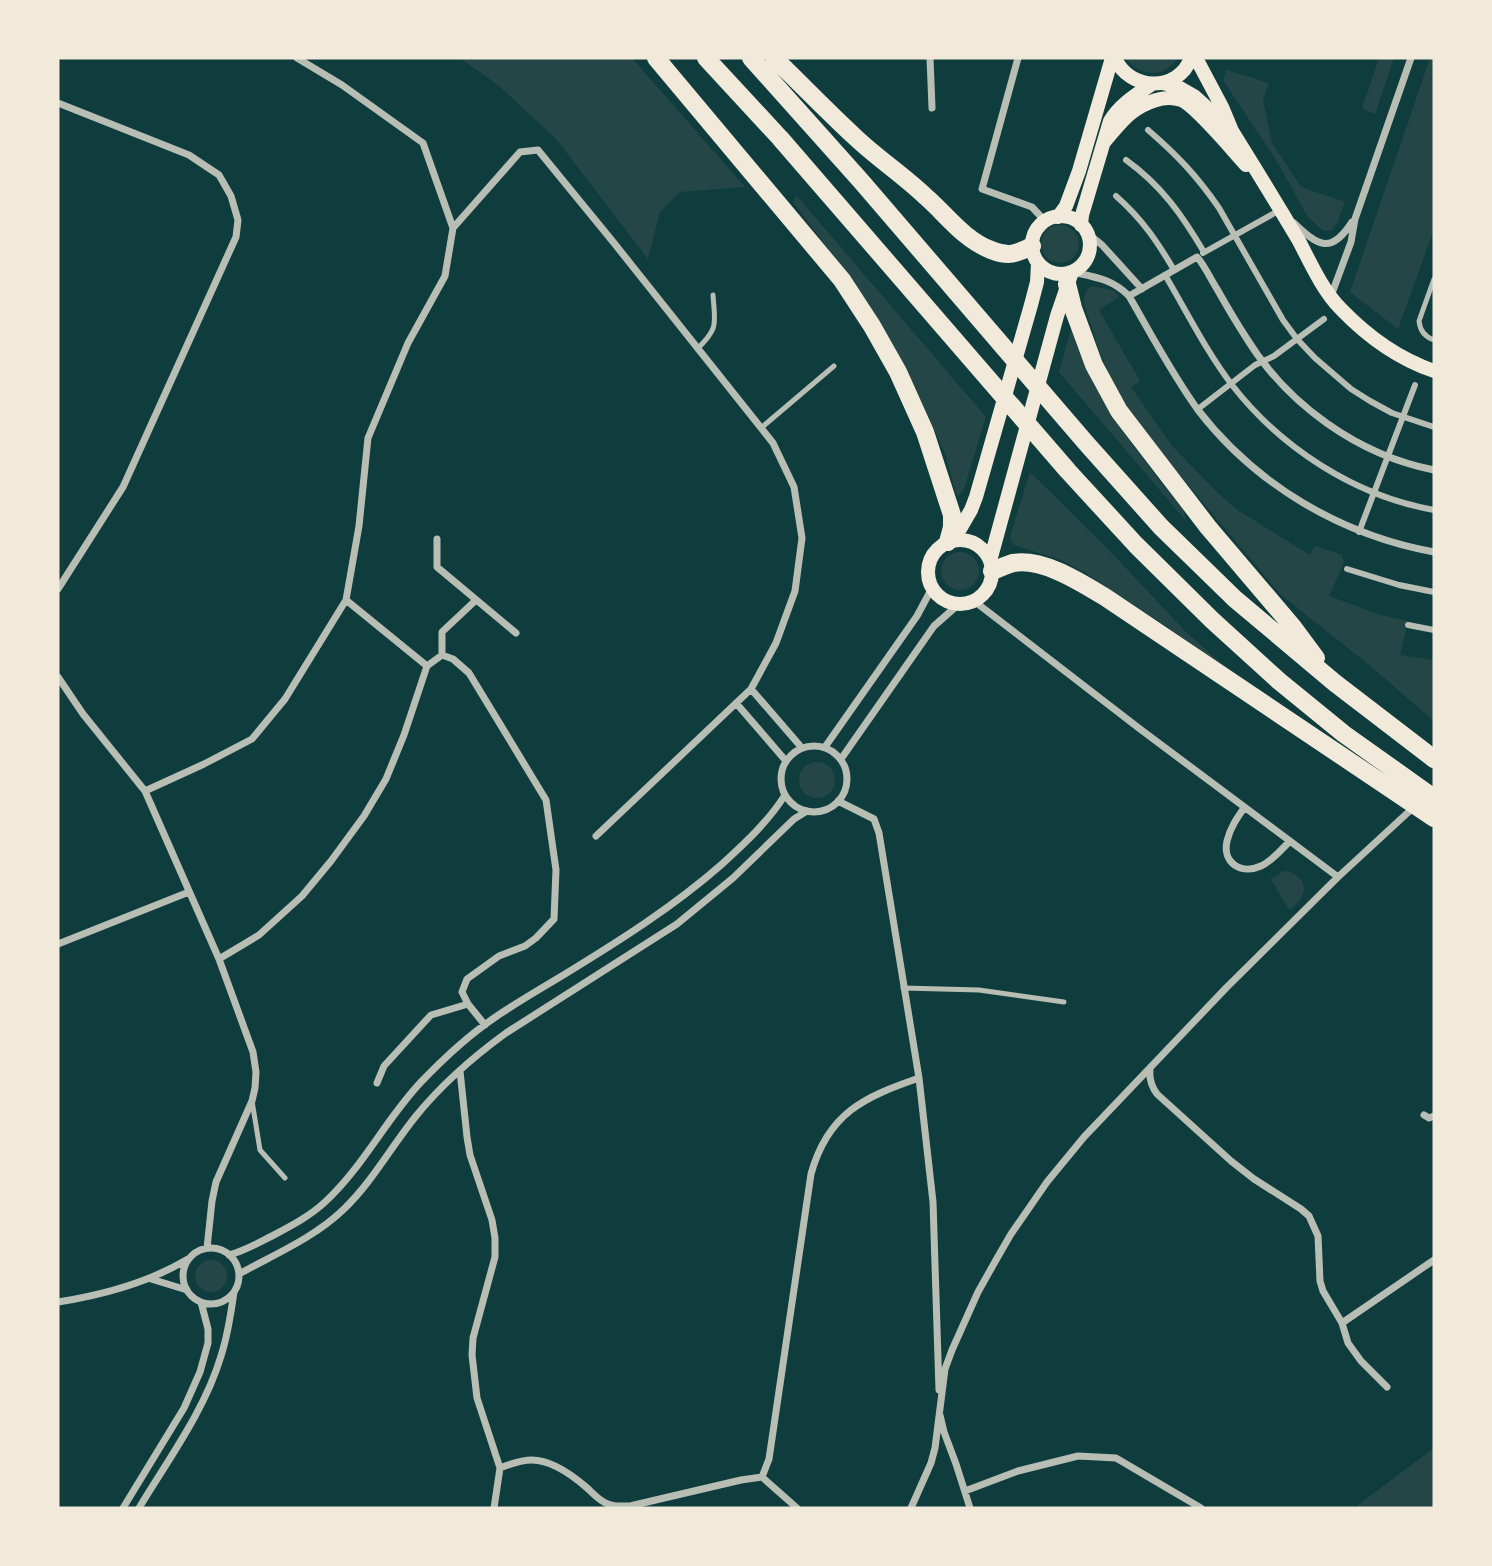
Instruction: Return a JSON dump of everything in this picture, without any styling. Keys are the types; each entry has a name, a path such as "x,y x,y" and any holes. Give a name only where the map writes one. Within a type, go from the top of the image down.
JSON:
{"highway":[{"path":"656,58 842,280 872,326 898,372 925,432 952,515 950,541"},
{"path":"706,58 816,177 1068,471 1136,545 1279,681 1344,734 1434,798"},
{"path":"751,58 1161,527 1235,599 1335,683 1434,759"},
{"path":"774,58 856,138 927,197 971,240 1004,254 1013,254 1032,246"},
{"path":"1070,278 1080,328 1094,365 1119,411 1335,683"},
{"path":"991,566 1026,563 1060,571 1105,597 1434,818"}],"main road":[{"path":"1070,278 1045,270 1038,263 1033,255 1033,236 1038,227 1066,206 1114,58"},
{"path":"1114,58 1127,74 1138,81 1180,88 1194,96 1232,131"},
{"path":"991,566 985,552 978,545 968,541 950,541 938,548 932,556 928,578 932,588 948,602 967,602 986,591 990,582 1003,508 1057,316 1070,278 1086,259 1089,250 1082,215 1110,121 1126,102 1157,84 1174,79 1194,58 1223,107 1232,131 1340,308 1368,335 1397,354 1434,371"},
{"path":"1105,141 1138,109 1160,99 1180,99 1196,111 1267,189"},
{"path":"1052,219 1073,219 1084,228"},
{"path":"950,541 971,510 976,497 1031,305 1037,282 1038,263"}],"street":[{"path":"145,791 252,739 285,699 346,600 359,526 368,438 408,344 445,276 453,228 423,142 342,85 297,58"},
{"path":"930,58 932,108"},
{"path":"1018,58 982,189 1032,207 1052,219"},
{"path":"1331,296 1411,58"},
{"path":"58,103 189,155 219,175 238,220 236,237 123,487 58,589"},
{"path":"1148,130 1193,172 1219,208 1283,320 1315,358 1351,389 1370,401 1434,427"},
{"path":"453,228 520,152 538,150 773,443 794,487 802,538 796,591 776,643 751,689 597,836"},
{"path":"1126,160 1170,199 1262,362 1295,396 1322,420 1356,441 1388,457 1434,470"},
{"path":"1116,196 1146,226 1174,270"},
{"path":"1129,296 1280,210 1311,238 1326,244 1339,240 1355,219"},
{"path":"1084,228 1142,289"},
{"path":"1165,275 1231,384 1269,425 1307,456 1350,482 1373,492 1434,510"},
{"path":"1070,278 1111,281 1129,296 1198,410 1232,448 1273,483 1312,508 1359,532 1434,552"},
{"path":"1198,410 1255,365 1273,356 1324,319"},
{"path":"1359,532 1415,385"},
{"path":"437,539 437,567 516,633"},
{"path":"1347,569 1399,585 1434,592"},
{"path":"825,747 917,616 932,588"},
{"path":"346,600 427,666"},
{"path":"442,655 442,632 476,600"},
{"path":"841,759 934,626 967,602 1338,877"},
{"path":"1408,625 1434,630"},
{"path":"219,959 259,935 302,896 331,861 364,816 386,779 404,736 427,666 442,655"},
{"path":"442,655 453,659 469,673 547,800 556,870 554,919 536,938 499,956 467,979 462,992 485,1025"},
{"path":"58,677 83,714 145,791 219,959 253,1052 256,1072 252,1101 216,1182 207,1248"},
{"path":"751,689 802,748"},
{"path":"736,704 786,761"},
{"path":"825,747 841,759 847,785 838,802 830,808 818,812 794,806 782,787 782,769 786,761 802,748 825,747"},
{"path":"911,1508 935,1448 945,1368 951,1350 978,1292 1011,1234 1047,1182 1226,988 1338,877 1434,788"},
{"path":"229,1255 240,1252 301,1220 326,1201 352,1173 419,1084 436,1067 485,1025 687,894 732,855 775,810 785,795"},
{"path":"838,802 874,819 879,833 919,1079 933,1202 939,1410 970,1508"},
{"path":"1244,808 1233,823 1226,844 1228,856 1234,866 1241,870 1252,870 1261,866 1290,841"},
{"path":"239,1274 295,1245 332,1220 362,1190 432,1097 487,1047 677,924 733,878 794,819 807,811"},
{"path":"58,944 190,892"},
{"path":"377,1083 384,1066 431,1015 468,1004"},
{"path":"1150,1069 1152,1087 1157,1094 1231,1161 1309,1216 1318,1236 1323,1291 1342,1323 1348,1343 1387,1387"},
{"path":"460,1071 470,1155 492,1220 495,1238 495,1257 475,1328 472,1354 477,1398 500,1468 494,1508"},
{"path":"762,1477 769,1459 808,1188 816,1156 832,1127 851,1110 876,1094 919,1079"},
{"path":"1424,1115 1429,1118 1434,1116"},
{"path":"58,1302 86,1298 151,1279 207,1248 216,1248 229,1255 237,1265 238,1283 221,1357 213,1378 187,1428 139,1508"},
{"path":"191,1257 186,1264 184,1282 194,1297 201,1302 219,1303 234,1292"},
{"path":"1342,1323 1434,1260"},
{"path":"151,1279 187,1290"},
{"path":"123,1508 184,1408 200,1372 208,1343 206,1318 201,1302"},
{"path":"965,1492 1018,1471 1078,1456 1116,1458 1201,1508"},
{"path":"500,1468 533,1460 550,1463 575,1478 597,1498 618,1507 762,1477 797,1508"}],"lane":[{"path":"1434,279 1419,321 1424,335 1434,340"},
{"path":"698,349 715,328 713,295"},
{"path":"761,428 834,366"},
{"path":"903,988 979,990 1064,1002"},
{"path":"252,1101 260,1150 285,1178"}],"shaded area":[{"path":"460,58 632,58 745,187 680,192 660,212 648,259 557,140 498,85"},
{"path":"1125,58 1178,58 1166,70 1152,73 1138,69"},
{"path":"1379,58 1394,58 1375,114 1362,108"},
{"path":"1430,58 1434,58 1434,229 1398,329 1350,292"},
{"path":"1227,70 1269,83 1263,100 1272,143 1301,187 1345,202 1332,230 1321,229 1308,217 1276,160 1223,80"},
{"path":"796,195 986,417 965,486 959,496 956,494 946,456 903,363 869,304 793,202"},
{"path":"1060,225 1073,231 1079,244 1073,257 1060,263 1047,257 1041,244 1047,231"},
{"path":"1093,286 1115,291 1119,297 1099,310 1140,381 1131,387 1172,446 1236,509 1310,555 1315,546 1342,555 1344,563 1329,596 1381,615 1408,621 1400,655 1434,660 1434,721 1281,595 1146,435 1130,412 1100,353 1084,304 1088,288"},
{"path":"1071,329 1090,377 1103,401 1136,450 1184,512 1187,522 1059,372"},
{"path":"1030,472 1108,549 1184,630 1232,673 1084,572 1061,560 1014,545 1010,539 1011,533"},
{"path":"960,552 973,558 979,571 973,584 960,590 947,584 941,571 947,558"},
{"path":"817,762 830,767 835,780 830,793 817,798 804,793 799,780 804,767"},
{"path":"1284,871 1297,876 1304,887 1301,898 1290,910 1271,879"},
{"path":"211,1260 222,1265 227,1276 222,1287 211,1292 200,1287 195,1276 200,1265"},
{"path":"1434,1448 1434,1508 1354,1508"}]}
